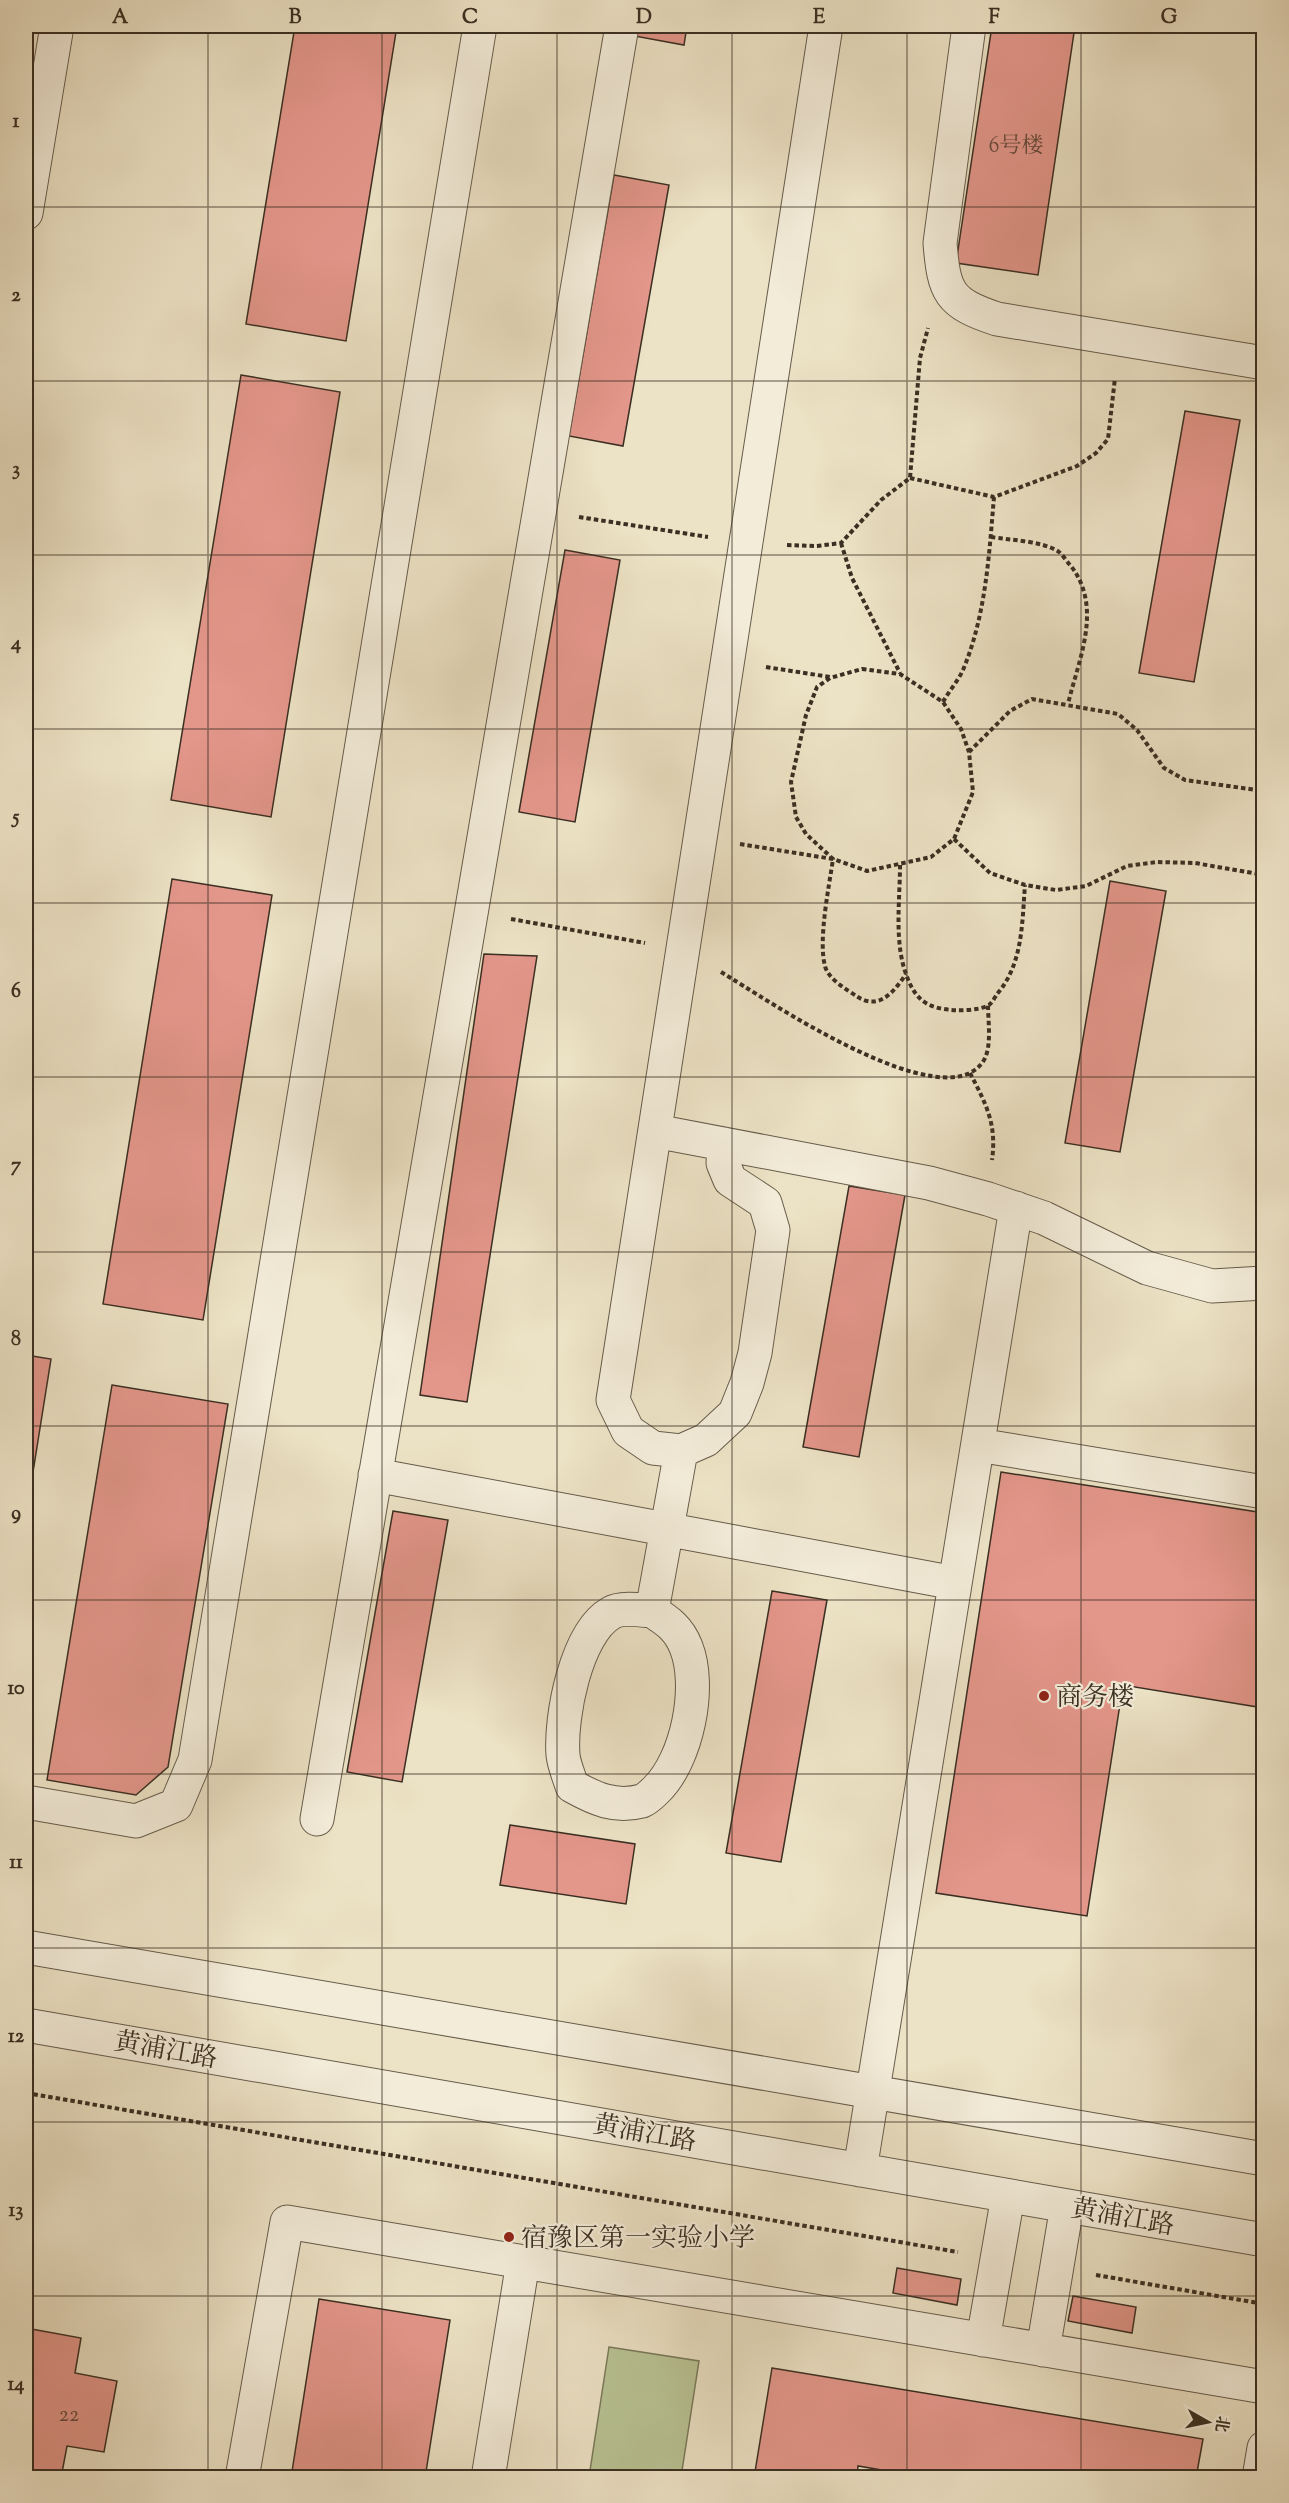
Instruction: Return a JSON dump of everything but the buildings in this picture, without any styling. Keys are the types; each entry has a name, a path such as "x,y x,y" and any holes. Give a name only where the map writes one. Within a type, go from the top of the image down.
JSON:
{"street":[{"path":"26,213 57,26"},
{"path":"26,1802 136,1821 176,1805 195,1760 480,26"},
{"path":"317,1820 622,26"},
{"path":"724,1144 723,1163 730,1180 765,1203 773,1230 755,1353 747,1383 735,1413 706,1440 681,1452 653,1448 628,1431 613,1400 826,26"},
{"path":"969,26 940,243 942,274 950,292 967,309 997,319 1263,363"},
{"path":"655,1131 929,1183 1044,1218 1147,1268 1212,1286 1263,1283"},
{"path":"860,2170 978,1445 1002,1204"},
{"path":"978,1445 1263,1492"},
{"path":"652,1611 681,1452"},
{"path":"375,1475 955,1583"},
{"path":"613,1611 652,1611 673,1624 686,1647 692,1673 692,1699 686,1731 672,1771 644,1800 616,1804 594,1799 572,1786 563,1757 564,1720 571,1686 582,1652 599,1623 613,1611"},
{"path":"26,1947 1263,2159"},
{"name":"黄浦江路","path":"26,2025 1263,2240"},
{"path":"983,2340 1008,2196"},
{"path":"1043,2350 1067,2206"},
{"path":"242,2478 287,2222 1263,2387"},
{"path":"488,2478 523,2262"},
{"path":"1259,2478 1263,2448"}],"path":[{"path":"540,511 746,543 817,546 841,543 881,500 910,478 920,358 942,274"},
{"path":"910,478 994,497 1077,466 1096,453 1108,439 1115,380 1112,338"},
{"path":"943,702 962,672 974,636 986,585 994,497"},
{"path":"991,537 1040,545 1059,552 1081,579 1088,601 1088,618 1068,704"},
{"path":"841,543 852,579 900,674"},
{"path":"728,660 830,678"},
{"path":"700,838 833,859 867,871 931,857 954,839 973,792 969,752 961,729 943,702 900,674 862,669 830,678 817,687 806,715 791,782 796,817 806,834 833,859"},
{"path":"969,752 1010,711 1032,699 1118,714 1137,730 1164,768 1185,780 1263,791"},
{"path":"954,839 990,873 1024,885 1056,890 1086,886 1127,866 1156,862 1195,863 1263,875"},
{"path":"833,859 823,940 825,968 842,986 862,999 877,1001 891,994 906,974"},
{"path":"900,865 899,942 906,974 918,999 938,1008 957,1011 988,1005 1004,986 1014,967 1021,935 1024,885"},
{"path":"471,912 683,950 872,1059 913,1074 945,1078 970,1073 984,1060 988,1041 988,1005"},
{"path":"970,1073 989,1109 1002,1204"},
{"path":"26,2093 997,2259"},
{"path":"1057,2269 1263,2304"}],"green space":[{"path":"609,2347 699,2361 681,2477 589,2477"}],"place":[{"name":"商务楼","path":"1044,1696"},
{"name":"宿豫区第一实验小学","path":"509,2237"}]}
